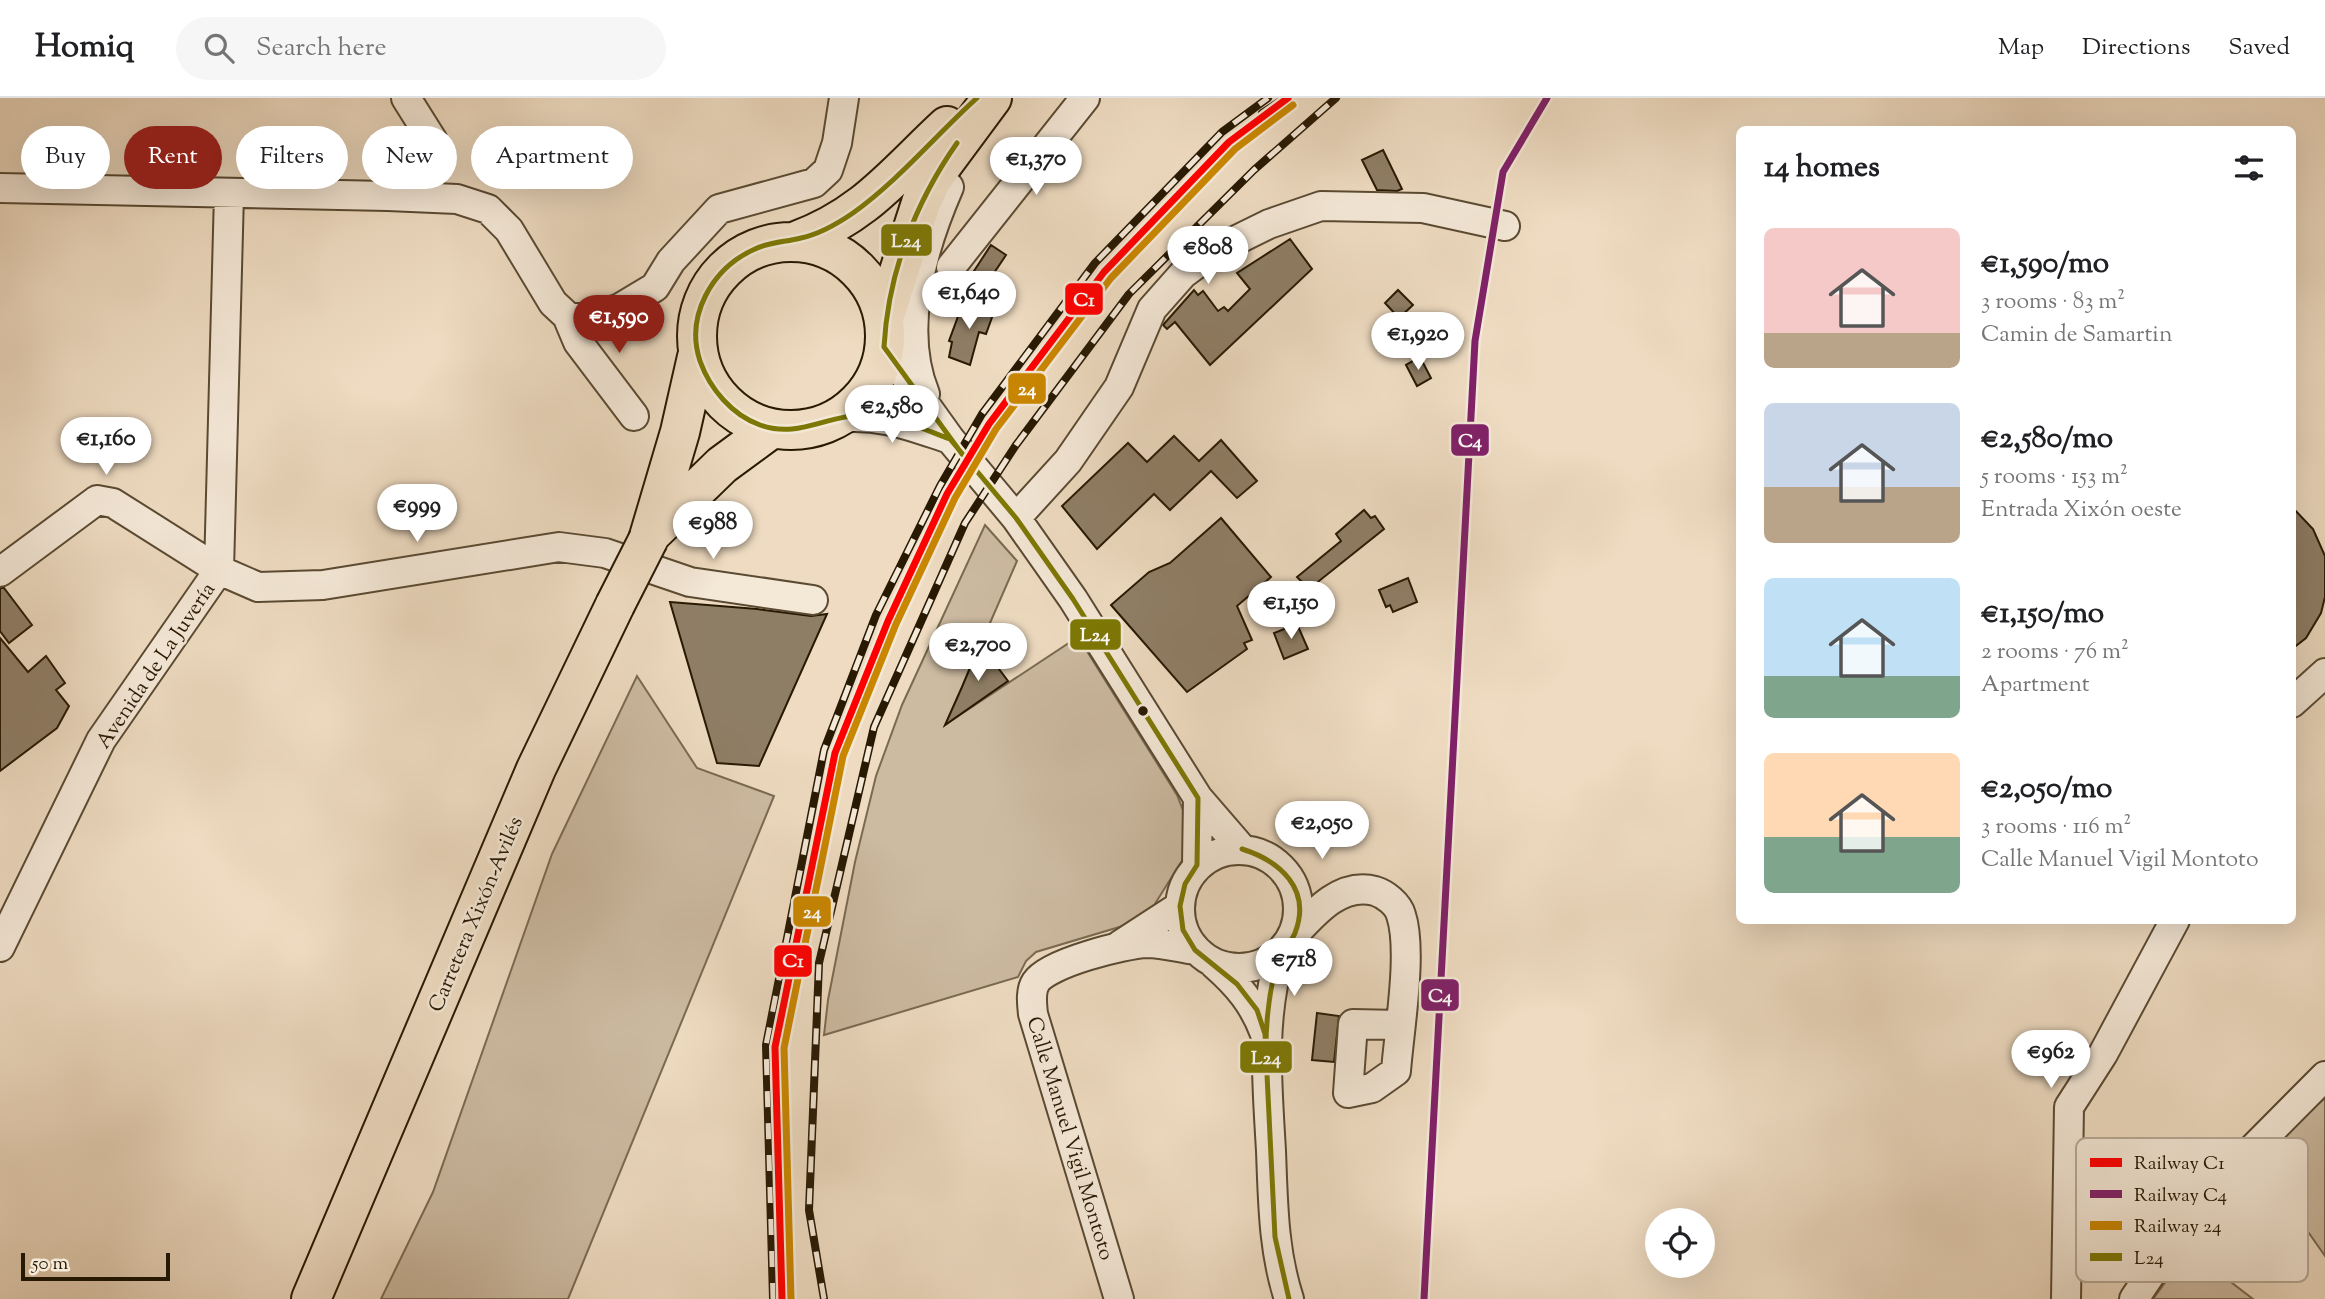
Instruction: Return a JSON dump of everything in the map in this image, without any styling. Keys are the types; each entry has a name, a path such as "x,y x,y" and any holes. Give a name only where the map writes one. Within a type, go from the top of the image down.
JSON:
{"highway":[{"path":"983,103 926,191 884,333 878,377 857,402 837,418 809,429 771,429 740,416 713,389 697,358 694,326 705,292 726,265 755,248 796,241 822,232 882,192 983,103"},
{"path":"796,241 829,248 858,268 876,293 884,333"},
{"name":"Carretera Xixón-Avilés","path":"311,1299 536,769 650,537 697,358"},
{"name":"Carretera Xixón-Avilés","path":"650,537 722,465 771,429"}],"street":[{"path":"388,196 406,189 423,173 433,141 406,98"},
{"path":"567,316 587,320 620,308 655,287 671,261 719,209 814,183 828,170 837,143 844,98"},
{"path":"951,267 1085,98"},
{"path":"943,429 917,374 913,324 919,278 938,211 983,103"},
{"path":"0,188 388,196 457,199 488,209 509,230 553,303 567,316 578,342 634,416"},
{"name":"Avenida de La Juvería","path":"0,947 101,740 219,570 229,194"},
{"path":"1016,518 1068,461 1119,387 1152,309 1183,274 1214,251 1269,225 1321,206 1423,208 1506,226"},
{"path":"884,333 943,429 1016,518 1073,599 1198,798 1242,849"},
{"path":"837,418 865,415 943,429"},
{"path":"0,572 97,500 113,503 219,570 258,587 323,585 546,547 605,553 690,582 813,600"},
{"path":"2296,699 2325,673"},
{"path":"1197,865 1198,798"},
{"path":"1265,1034 1256,1010 1237,984 1205,957 1183,930 1180,906 1185,884 1197,865 1219,853 1242,849 1265,855 1312,884 1343,892 1365,889 1384,894 1401,912 1406,936 1396,1071 1372,1088 1349,1093 1353,1024 1399,1025"},
{"path":"1284,869 1296,889 1300,912 1272,984 1265,1034 1275,1237 1289,1299"},
{"path":"1205,957 1237,970 1260,966 1287,944 1327,902 1343,892"},
{"name":"Calle Manuel Vigil Montoto","path":"1117,947 1180,906"},
{"path":"2066,1299 2069,1107 2103,1054 2173,924"},
{"name":"Calle Manuel Vigil Montoto","path":"1119,1299 1033,1014 1032,996 1036,981 1048,971 1117,947 1149,943 1205,957"},
{"path":"2263,1138 2325,1076"},
{"path":"2134,1299 2145,1282"}],"shaded area":[{"path":"985,525 1017,561 946,724 1078,637 1177,795 1186,818 1183,859 1153,907 1126,925 1036,952 1026,961 1018,977 824,1035 828,1000 855,862 876,776 902,705"},
{"path":"637,676 697,768 774,796 568,1299 381,1299 433,1192 552,854"},
{"path":"2325,1098 2325,1256 2308,1232 2308,1138 2280,1138"},
{"path":"2165,1282 2231,1282 2253,1299 2153,1299"}],"building":[{"path":"1383,150 1402,189 1377,190 1362,160"},
{"path":"1290,239 1312,269 1210,365 1175,322 1167,329 1163,325 1194,290 1198,295 1203,291 1218,311 1224,307 1228,311 1250,289 1237,273"},
{"path":"991,245 1006,255 986,285 970,277"},
{"path":"1398,290 1413,305 1399,318 1385,303"},
{"path":"963,303 995,309 986,334 979,332 970,365 949,357 952,342 949,341"},
{"path":"1420,357 1431,378 1417,386 1406,365"},
{"path":"1174,436 1199,461 1221,440 1257,481 1237,498 1211,471 1170,510 1154,494 1097,549 1062,506 1128,443 1147,462"},
{"path":"1364,510 1371,518 1375,516 1384,529 1309,589 1297,577 1341,541 1336,534"},
{"path":"2296,511 2313,529 2325,556 2325,597 2321,613 2306,638 2296,646"},
{"path":"1221,518 1271,577 1237,606 1252,640 1244,643 1247,649 1187,692 1111,605 1149,572 1170,563"},
{"path":"1408,578 1417,602 1393,612 1390,605 1386,607 1379,590"},
{"path":"0,588 4,588 32,625 9,643 0,631"},
{"path":"670,602 811,616 827,614 759,766 717,763"},
{"path":"1297,624 1308,649 1284,659 1274,633"},
{"path":"0,638 28,672 46,656 65,683 56,690 69,706 57,728 0,771"},
{"path":"980,644 1008,681 945,725 962,687"},
{"path":"1317,1013 1339,1016 1334,1062 1312,1060"}],"railway":[{"path":"773,1299 766,1045 824,750 876,615 940,486 982,414 1095,263 1222,132 1268,98"},
{"path":"1262,113 1285,98"},
{"path":"824,1299 809,1210 819,963 874,727 965,523 1016,445 1129,294 1254,170 1336,98"}],"rail line":[{"name":"C1","path":"782,1299 775,1047 835,753 888,621 947,494 989,424 1104,272 1229,142 1288,98"},
{"name":"C4","path":"1424,1299 1475,341 1503,172 1547,98"},
{"name":"24","path":"791,1299 784,1048 843,756 896,624 955,498 996,429 1111,278 1235,149 1293,105"}],"transit line":[{"name":"L24","path":"950,439 908,423 864,415 787,429 774,429 750,421 723,400 704,371 696,344 696,327 706,295 726,268 755,249 815,234 853,213 901,172 977,98"},
{"name":"L24","path":"884,347 891,292 906,240 928,190 957,143"},
{"name":"L24","path":"884,347 962,454"},
{"name":"L24","path":"950,439 1016,518 1073,599 1198,798 1197,865 1185,884 1180,906 1183,930 1195,950 1237,984 1257,1010 1265,1034 1275,1237 1289,1299"},
{"name":"L24","path":"1242,849 1280,869 1296,890 1299,903 1295,933 1278,961 1273,978 1266,1063"}]}
